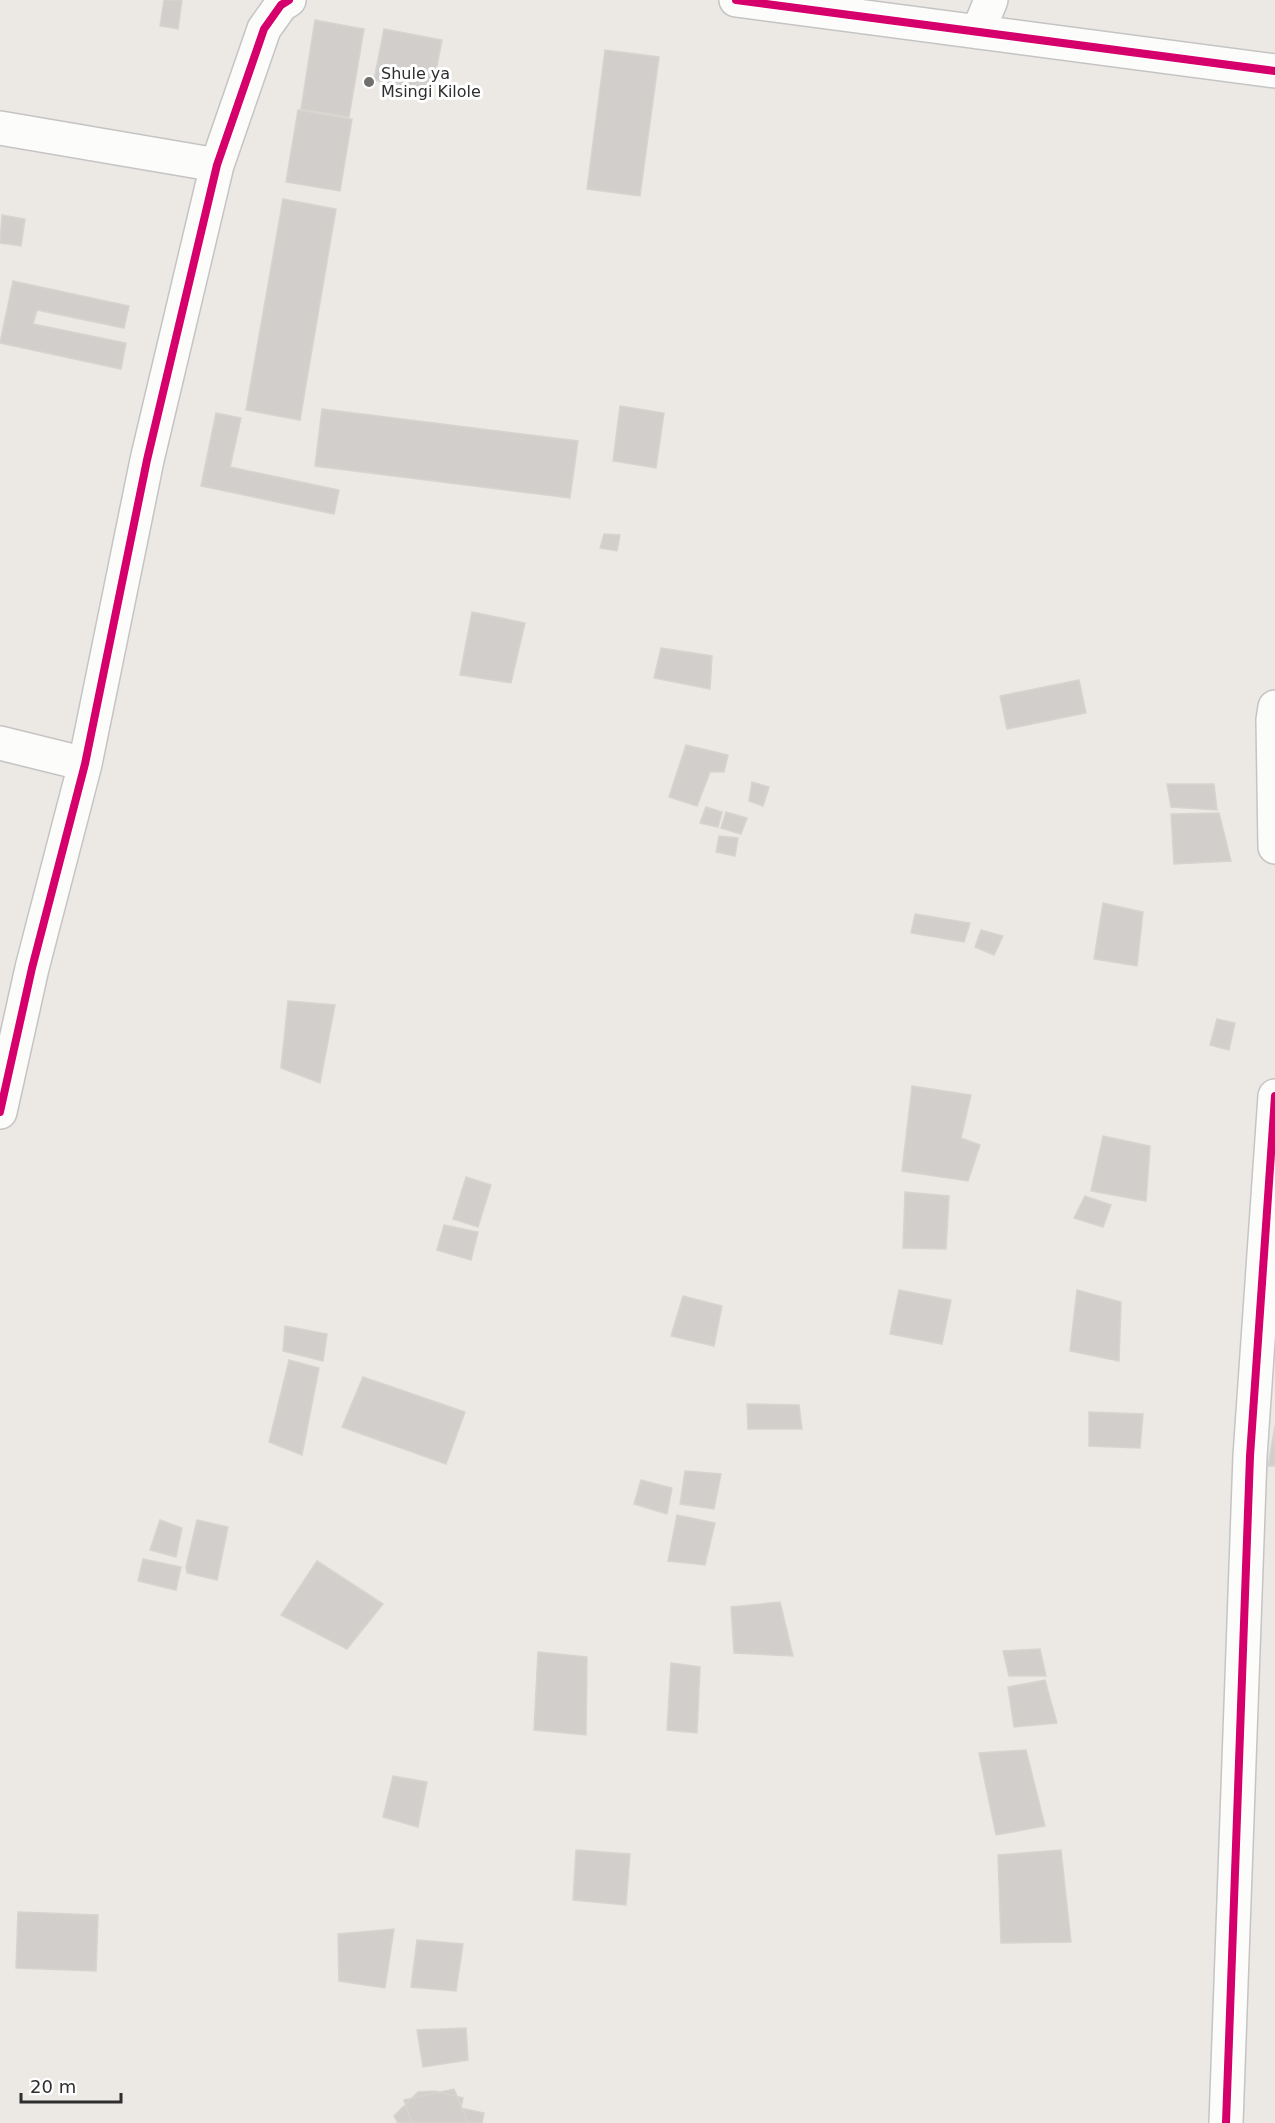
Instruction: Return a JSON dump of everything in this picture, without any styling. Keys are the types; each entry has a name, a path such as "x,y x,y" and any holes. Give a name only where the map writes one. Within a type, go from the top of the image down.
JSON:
{"street":[{"path":"0,1112 33,968 85,764 147,460 217,165 264,29 281,5 289,0"},
{"path":"736,0 1275,71"},
{"path":"978,32 991,0"},
{"path":"0,128 217,165"},
{"path":"1275,707 1273,720 1275,848"},
{"path":"0,743 85,764"},
{"path":"1226,2123 1250,1456 1275,1096"}],"building":[{"path":"164,0 182,0 178,29 160,26"},
{"path":"315,20 364,29 349,117 301,109"},
{"path":"384,29 442,40 432,91 374,80"},
{"path":"605,50 659,57 640,196 587,189"},
{"path":"298,110 352,119 340,191 286,182"},
{"path":"283,199 336,209 300,420 246,410"},
{"path":"2,215 25,219 21,246 0,243"},
{"path":"13,281 129,306 124,328 37,310 33,324 126,343 121,369 0,343"},
{"path":"620,406 664,413 656,468 613,461"},
{"path":"322,409 578,441 570,498 315,466"},
{"path":"216,413 241,418 230,467 339,490 334,514 201,486"},
{"path":"604,534 620,535 617,551 600,548"},
{"path":"472,612 525,623 511,683 460,675"},
{"path":"661,648 712,656 710,689 654,678"},
{"path":"1079,680 1086,713 1007,729 1000,696"},
{"path":"686,745 728,755 724,772 710,772 697,806 669,797"},
{"path":"752,782 769,787 763,806 749,801"},
{"path":"1167,784 1214,784 1217,810 1171,807"},
{"path":"706,807 722,812 718,827 700,823"},
{"path":"726,812 747,818 741,834 721,828"},
{"path":"1219,813 1231,861 1174,864 1171,814"},
{"path":"719,836 738,838 735,856 716,852"},
{"path":"1103,903 1143,912 1137,966 1094,959"},
{"path":"915,914 970,923 964,942 911,933"},
{"path":"981,930 1003,936 994,955 975,947"},
{"path":"288,1001 335,1005 320,1083 281,1068"},
{"path":"1217,1019 1235,1023 1229,1050 1210,1045"},
{"path":"912,1086 971,1095 961,1138 980,1145 968,1181 902,1171"},
{"path":"1103,1136 1150,1146 1146,1201 1091,1191"},
{"path":"466,1177 491,1185 478,1227 453,1219"},
{"path":"905,1192 949,1196 946,1249 903,1248"},
{"path":"1085,1196 1111,1205 1103,1227 1074,1218"},
{"path":"444,1225 478,1232 471,1260 437,1250"},
{"path":"899,1290 951,1300 942,1344 890,1334"},
{"path":"1077,1290 1121,1302 1119,1361 1070,1351"},
{"path":"683,1296 722,1306 714,1346 671,1336"},
{"path":"285,1326 327,1334 323,1361 283,1351"},
{"path":"289,1360 319,1368 302,1455 269,1442"},
{"path":"363,1377 465,1412 446,1464 342,1427"},
{"path":"747,1404 799,1405 802,1429 748,1429"},
{"path":"1089,1412 1143,1414 1140,1448 1089,1446"},
{"path":"1275,1426 1275,1466 1268,1466"},
{"path":"685,1471 721,1474 714,1509 680,1504"},
{"path":"641,1480 672,1488 667,1514 634,1504"},
{"path":"677,1515 715,1523 705,1565 668,1561"},
{"path":"160,1520 182,1528 176,1557 150,1550"},
{"path":"197,1520 228,1527 217,1580 187,1573 186,1567"},
{"path":"143,1559 181,1567 176,1590 138,1581"},
{"path":"317,1561 383,1604 347,1649 281,1615"},
{"path":"780,1602 793,1656 734,1653 731,1607"},
{"path":"1040,1649 1046,1676 1009,1676 1003,1651"},
{"path":"538,1652 587,1657 586,1735 534,1730"},
{"path":"671,1663 700,1667 697,1733 667,1730"},
{"path":"1045,1680 1057,1723 1014,1727 1008,1687"},
{"path":"1026,1750 1045,1826 996,1835 979,1753"},
{"path":"393,1776 427,1782 418,1827 383,1817"},
{"path":"576,1850 630,1854 626,1905 573,1900"},
{"path":"1061,1850 1071,1942 1001,1943 998,1855"},
{"path":"18,1912 98,1915 96,1971 16,1968"},
{"path":"394,1929 385,1988 339,1981 338,1934"},
{"path":"417,1940 463,1944 456,1991 411,1987"},
{"path":"466,2028 468,2060 423,2067 417,2030"},
{"path":"454,2089 468,2123 412,2123 404,2100"},
{"path":"435,2091 463,2098 461,2108 484,2113 482,2123 398,2123 394,2116 418,2092"}],"cycle path":[{"path":"0,1112 32,968 85,764 147,460 217,165 264,29 281,5 289,0"},
{"path":"736,0 1275,71"},
{"path":"1226,2123 1250,1456 1275,1096"}],"place":[{"name":"Shule ya Msingi Kilole","path":"369,82"}]}
